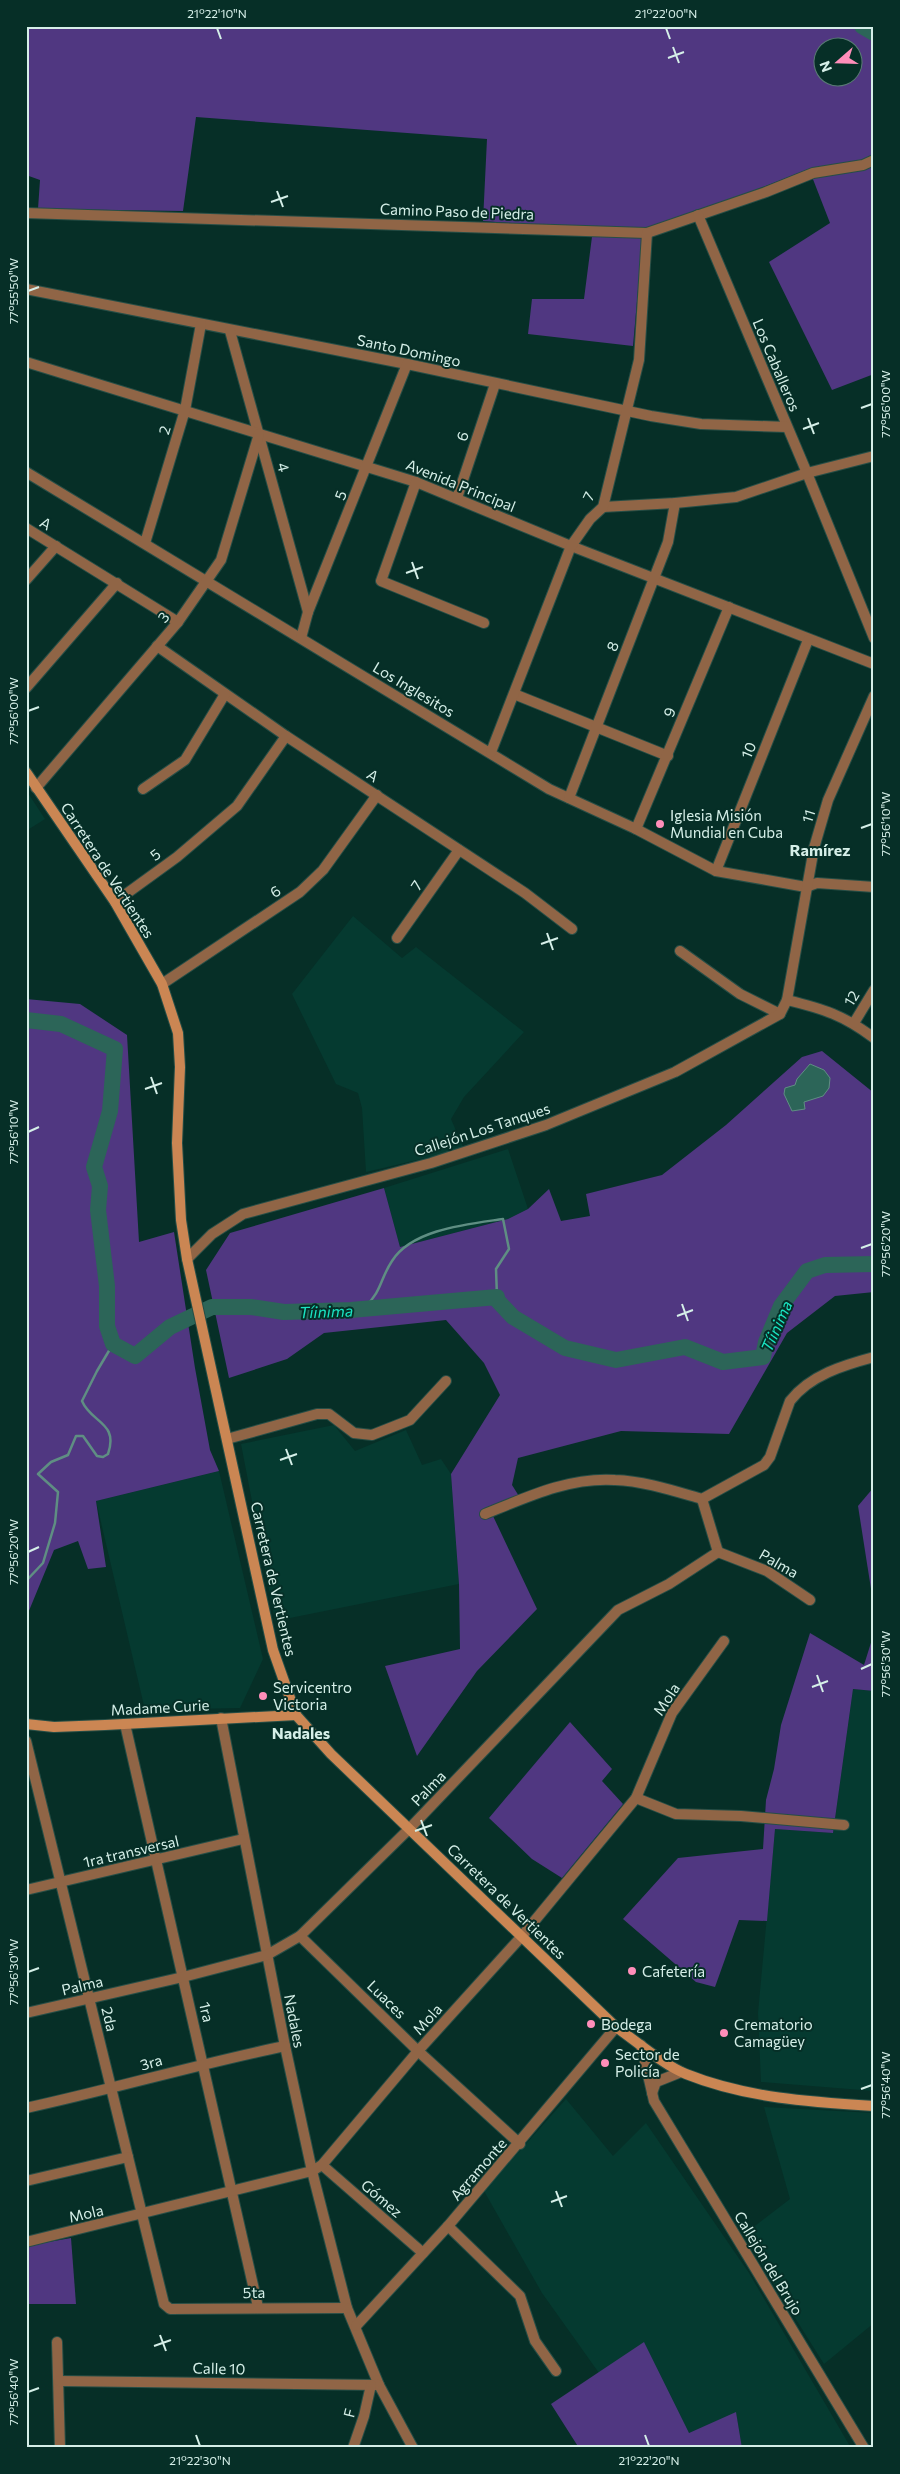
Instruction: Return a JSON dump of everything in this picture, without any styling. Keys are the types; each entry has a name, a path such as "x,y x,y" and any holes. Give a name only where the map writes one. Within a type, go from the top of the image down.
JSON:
{"main road":[{"name":"Carretera de Vertientes","path":"26,772 114,902 162,984 178,1033 180,1067 177,1143 181,1220 187,1260 273,1650 296,1715 331,1754 616,2027 641,2045 681,2072 749,2093 811,2102 874,2106"},
{"name":"Madame Curie","path":"26,1724 54,1727 296,1715"}],"street":[{"name":"Camino Paso de Piedra","path":"26,213 648,233 766,192 813,173 863,165 874,160"},
{"name":"Los Caballeros","path":"698,215 808,474 874,638"},
{"name":"7","path":"491,752 571,546 590,519 603,507 639,360 648,233"},
{"name":"Santo Domingo","path":"26,289 701,424 787,427"},
{"name":"2","path":"145,543 185,410 201,324"},
{"name":"4","path":"230,331 308,612"},
{"name":"Avenida Principal","path":"26,362 416,482 571,546 729,607 808,640 874,664"},
{"name":"5","path":"301,638 308,612 368,466 407,364"},
{"name":"6","path":"458,498 495,384"},
{"name":"3","path":"36,788 178,622 221,560 259,434"},
{"path":"603,507 736,497 808,474 874,456"},
{"name":"Los Inglesitos","path":"26,472 208,580 549,788 636,829 716,871 806,887 817,883 874,887"},
{"path":"416,482 381,581 484,623"},
{"name":"8","path":"569,798 668,542 675,503"},
{"name":"A","path":"26,528 178,622"},
{"path":"26,580 56,546"},
{"path":"26,688 117,583"},
{"name":"9","path":"636,829 729,607"},
{"name":"10","path":"716,871 808,640"},
{"name":"A","path":"157,646 286,736 525,893 572,930"},
{"path":"143,789 185,760 225,694"},
{"path":"514,694 668,756"},
{"name":"11","path":"781,1012 787,1000 814,848 828,800 874,696"},
{"name":"5","path":"114,902 176,857 237,806 286,736"},
{"name":"6","path":"162,984 300,892 323,870 377,795"},
{"name":"7","path":"397,938 459,850"},
{"path":"680,951 740,994 781,1012"},
{"name":"12","path":"854,1023 874,990"},
{"path":"787,1000 828,1010 854,1023 874,1038"},
{"name":"Callejón Los Tanques","path":"187,1260 212,1234 243,1214 430,1163 546,1125 675,1072 781,1012"},
{"path":"485,1514 545,1490 597,1480 631,1482 702,1498 764,1465 770,1457 790,1401 796,1393 841,1366 874,1356"},
{"path":"227,1438 317,1414 329,1414 354,1433 372,1434 410,1420 446,1381"},
{"path":"702,1498 718,1552"},
{"name":"Palma","path":"26,2013 183,1977 267,1955 300,1936 410,1828 618,1610 669,1584 718,1552 767,1571 810,1600"},
{"name":"Mola","path":"26,2242 143,2215 312,2172 322,2165 418,2051 522,1936 636,1798 672,1713 724,1641"},
{"name":"Nadales","path":"221,1718 243,1839 312,2172 348,2308 356,2326 375,2385 413,2448"},
{"name":"1ra","path":"125,1724 258,2307"},
{"name":"2da","path":"26,1741 90,1999 110,2090 164,2304"},
{"path":"636,1798 676,1814 741,1816 844,1825"},
{"name":"1ra transversal","path":"26,1890 157,1861 243,1839"},
{"name":"Luaces","path":"300,1936 418,2051 520,2144"},
{"name":"Agramonte","path":"356,2326 520,2144 616,2027"},
{"name":"Callejón del Brujo","path":"641,2045 654,2102 864,2448"},
{"name":"3ra","path":"26,2108 110,2090 203,2063 285,2046"},
{"path":"652,2093 656,2082 681,2072"},
{"path":"26,2181 128,2157"},
{"name":"Gómez","path":"322,2165 423,2253"},
{"path":"448,2226 520,2296 535,2340 556,2371"},
{"name":"5ta","path":"164,2304 170,2309 258,2307 348,2308"},
{"path":"57,2342 60,2448"},
{"name":"Calle 10","path":"59,2381 375,2385"},
{"name":"F","path":"353,2448 375,2385"}],"shaded area":[{"path":"26,26 874,26 874,374 832,390 769,262 830,223 809,169 643,234 633,346 528,334 532,299 584,299 593,229 483,221 487,139 196,117 183,211 38,209 40,180 26,175"},
{"path":"26,790 45,819 26,831"},
{"path":"353,916 402,958 416,947 524,1032 464,1097 451,1119 464,1149 366,1172 362,1108 358,1093 336,1084 292,994"},
{"path":"26,999 80,1004 127,1035 139,1242 174,1232 210,1450 219,1471 96,1501 106,1567 88,1569 78,1541 54,1550 26,1618"},
{"path":"822,1051 874,1093 874,1292 835,1296 787,1333 729,1434 621,1431 518,1458 512,1485 522,1501 493,1516 537,1609 477,1671 417,1756 385,1666 460,1649 459,1584 451,1474 500,1395 484,1363 446,1320 324,1333 287,1359 229,1378 206,1270 230,1233 384,1188 400,1247 508,1219 528,1209 549,1189 561,1221 590,1216 586,1194 662,1175 726,1125 802,1057"},
{"path":"810,1064 824,1070 830,1078 829,1088 823,1096 804,1102 805,1109 792,1111 784,1094 785,1088 795,1085 797,1079"},
{"path":"508,1149 528,1209 508,1219 400,1247 384,1188"},
{"path":"334,1425 355,1451 406,1430 422,1465 441,1459 451,1474 459,1584 275,1621 241,1444"},
{"path":"219,1471 263,1659 240,1708 145,1710 96,1501"},
{"path":"874,1487 874,1608 858,1506"},
{"path":"810,1633 864,1665 874,1633 874,1691 853,1689 833,1833 775,1829 767,1921 739,1920 715,1987 696,1982 623,1919 678,1858 763,1849 766,1800 774,1769 781,1725"},
{"path":"853,1689 874,1691 874,2091 761,2082 758,2013 775,1829 833,1833"},
{"path":"570,1722 612,1769 602,1781 623,1804 562,1878 532,1859 489,1818"},
{"path":"566,2099 613,2156 646,2123 749,2273 851,2448 742,2448 736,2413 689,2433 599,2373 542,2293 484,2191"},
{"path":"764,2107 874,2113 874,2323 824,2364 743,2235 790,2199"},
{"path":"71,2238 76,2304 26,2304 26,2246"},
{"path":"644,2342 689,2433 736,2412 742,2448 579,2448 551,2404"}],"waterway":[{"path":"862,26 874,33"},
{"name":"Tíinima","path":"26,1020 61,1024 115,1049 110,1111 94,1167 100,1186 98,1210 107,1286 107,1326 113,1344 135,1356 170,1327 212,1307 251,1307 284,1312 351,1310 497,1297 497,1300 513,1317 565,1348 616,1360 685,1347 723,1362 763,1357 766,1342 781,1306 807,1271 825,1265 874,1264"},
{"path":"365,1307 375,1296 392,1261 401,1250 413,1242 442,1230 503,1219 509,1249 496,1269 497,1297"},
{"path":"26,1581 43,1563 55,1523 58,1492 38,1474 51,1462 68,1455 76,1436 83,1436 97,1456 103,1457 108,1454 110,1435 82,1401 113,1344"}],"place":[{"name":"Iglesia Misión Mundial en Cuba","path":"660,824"},
{"name":"Servicentro Victoria","path":"263,1696"},
{"name":"Cafetería","path":"632,1971"},
{"name":"Bodega","path":"591,2024"},
{"name":"Crematorio Camagüey","path":"724,2033"},
{"name":"Sector de Policía","path":"605,2063"}],"district":[{"name":"Ramírez","path":"820,849"},
{"name":"Nadales","path":"301,1732"}]}
